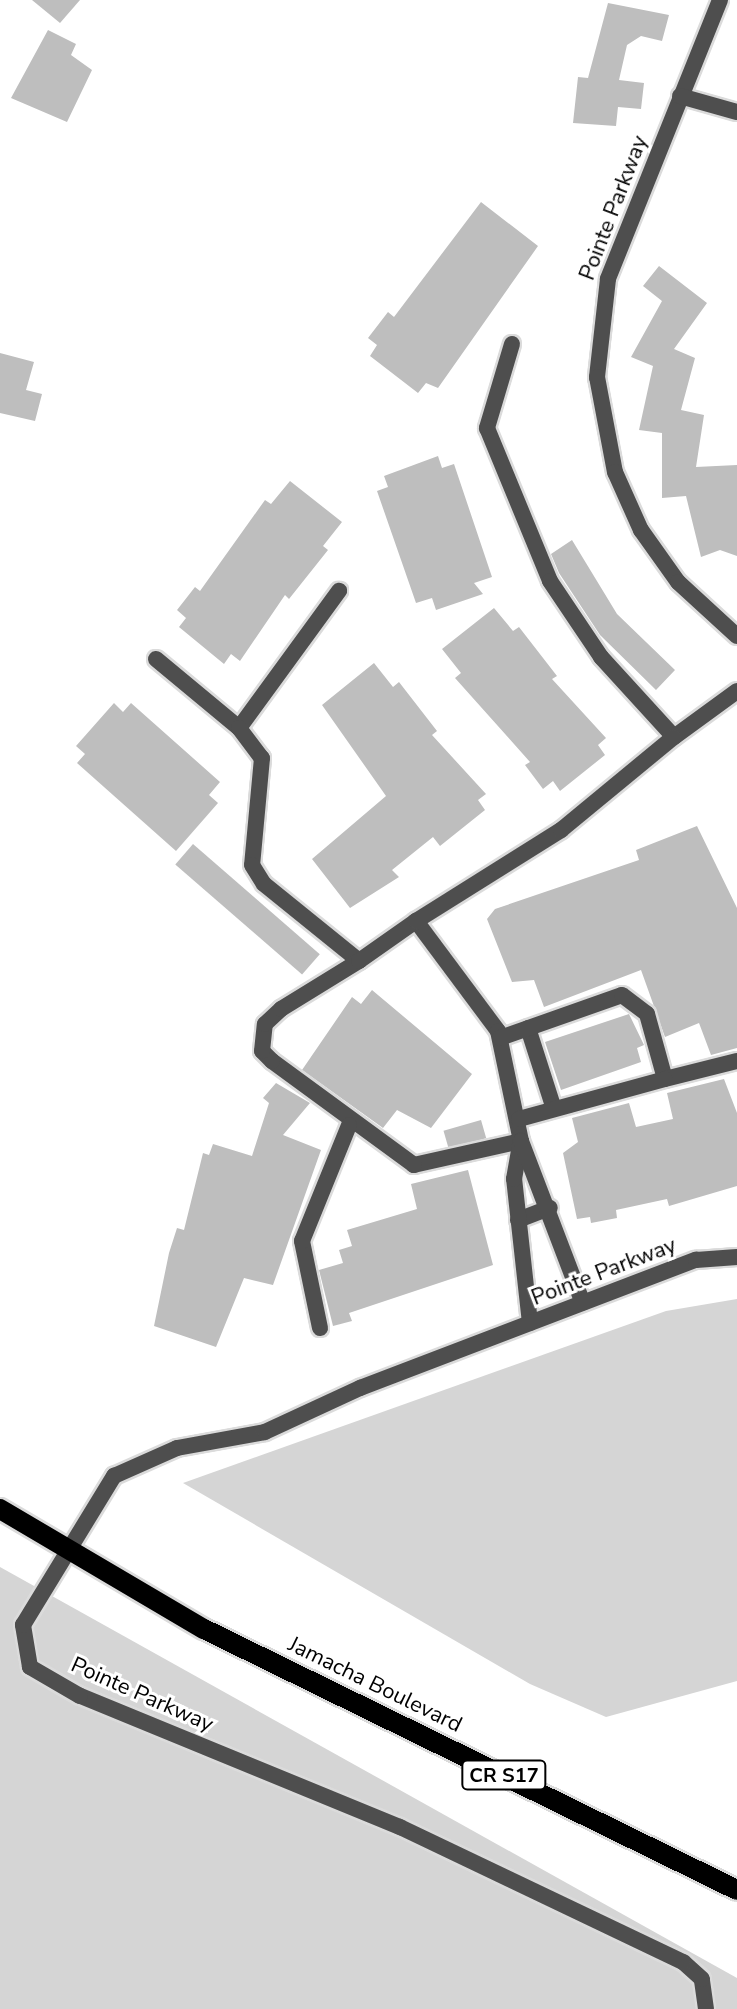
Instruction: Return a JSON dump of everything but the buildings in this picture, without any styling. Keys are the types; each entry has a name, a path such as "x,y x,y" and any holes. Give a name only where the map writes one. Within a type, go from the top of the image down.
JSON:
{"main road":[{"name":"Jamacha Boulevard","path":"0,1509 63,1552 204,1629 737,1890"}],"street":[{"name":"Pointe Parkway","path":"720,0 608,279 598,344 600,409 615,472 641,530 678,582 737,636"},
{"path":"680,96 737,112"},
{"path":"512,344 489,420 493,451 550,581 601,657 674,737"},
{"path":"239,728 339,591"},
{"path":"156,659 239,728 262,758 252,865 264,884 359,961"},
{"path":"521,1141 414,1165 349,1125 272,1061 261,1038 281,1009 561,830 674,737 737,691"},
{"path":"416,921 500,1038 519,1119 521,1141 550,1208 583,1303"},
{"path":"500,1038 622,995 634,998 647,1014 665,1079"},
{"path":"528,1028 554,1109"},
{"path":"519,1119 737,1061"},
{"path":"320,1328 302,1241 349,1125"},
{"path":"521,1141 514,1160 530,1323"},
{"path":"518,1220 550,1208"},
{"name":"Pointe Parkway","path":"706,2009 702,1979 683,1962 400,1827 80,1696 30,1667 23,1625 63,1552 114,1476 177,1448 265,1432 530,1323 696,1260 737,1257"}],"shaded area":[{"path":"737,1299 737,1681 606,1717 530,1684 183,1483 666,1311"},
{"path":"0,1567 737,1978 737,2009 0,2009"}]}
